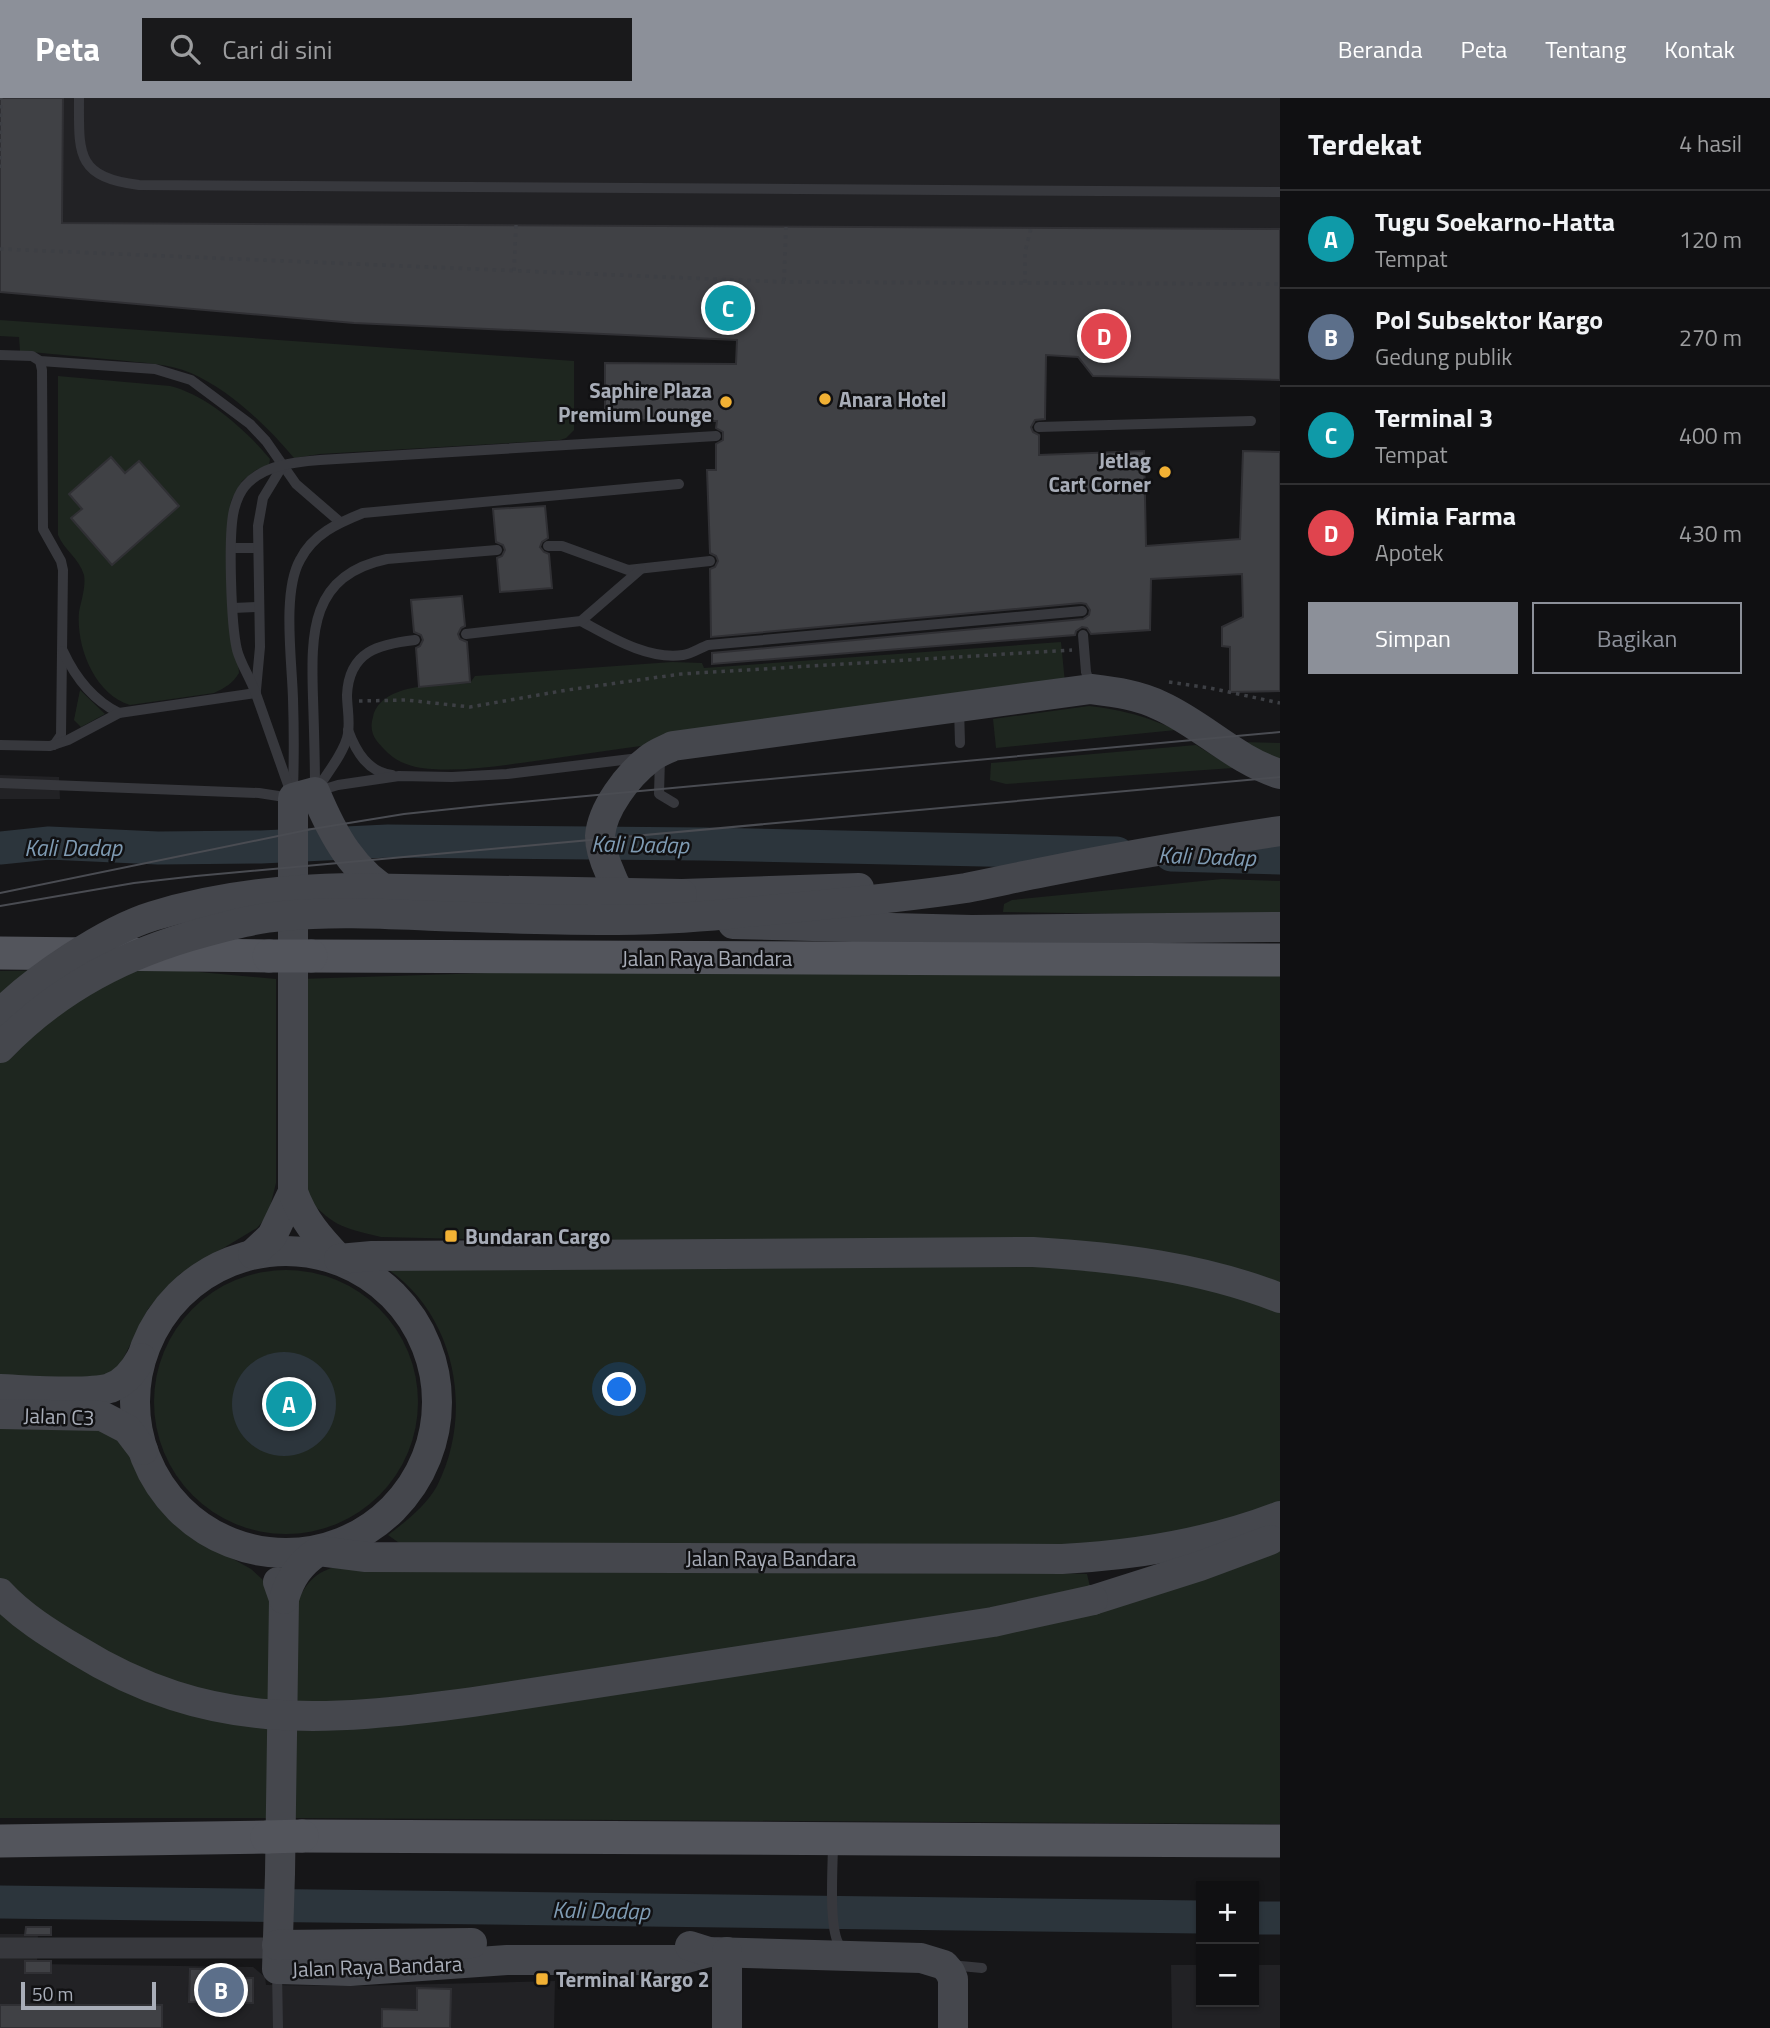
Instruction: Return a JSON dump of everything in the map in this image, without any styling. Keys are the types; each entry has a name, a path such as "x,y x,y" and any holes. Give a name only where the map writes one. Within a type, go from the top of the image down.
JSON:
{"main road":[{"name":"Jalan Raya Bandara","path":"0,953 1280,960"},
{"path":"0,1841 302,1836 1280,1841"}],"street":[{"path":"664,922 631,904 613,884 604,860 600,836 613,803 626,783 655,755 673,746 1091,689 1143,698 1162,706 1239,755 1280,774"},
{"name":"Jalan Raya Bandara","path":"306,807 364,874 382,889 400,899 426,906 664,922 972,930 1280,927"},
{"path":"284,1599 292,1577 300,1565 319,1551 354,1537 383,1517 405,1494 423,1467 435,1436 438,1393 435,1368 423,1338 409,1314 375,1279 339,1259 313,1232 293,1192 291,877 306,807"},
{"name":"Jalan Raya Bandara","path":"0,1048 75,986 111,965 148,948 246,922 282,916 345,914 563,920 666,919 725,915 969,887 1280,831"},
{"path":"0,1014 62,964 113,934 152,916 264,892 304,888 350,888 682,894 1046,882 1280,845"},
{"path":"253,1254 272,1236 293,1192"},
{"path":"319,1551 284,1554 252,1551 237,1547 205,1531 181,1513 161,1487 145,1453 134,1403 143,1355 149,1339 167,1308 189,1286 218,1267 253,1254 289,1250 339,1259 372,1255 1032,1252 1097,1255 1172,1267 1224,1279 1280,1298"},
{"name":"Jalan C3","path":"0,1389 110,1388 126,1378 143,1355"},
{"name":"Jalan C3","path":"0,1414 102,1416 127,1429 145,1453"},
{"name":"Jalan Raya Bandara","path":"319,1551 366,1557 1062,1559 1100,1557 1208,1540 1280,1516"},
{"path":"0,1593 68,1645 105,1668 146,1687 222,1709 263,1715 305,1716 407,1711 473,1702 1040,1613 1093,1600 1200,1566 1280,1536"},
{"path":"0,1948 277,1945 281,1874 284,1599 277,1578 267,1563 252,1551"},
{"name":"Jalan Raya Bandara","path":"277,1945 507,1951 680,1944 718,1952 947,1959"},
{"path":"718,1952 727,2028"},
{"path":"947,1959 953,1979 953,2028"}],"lane":[{"path":"79,98 79,139 89,166 104,177 139,185 1280,191"},
{"path":"0,355 155,369 191,380 250,424 266,441 296,484 340,522"},
{"path":"40,360 42,521 43,529 61,561 63,570 61,735 54,745"},
{"path":"1039,427 1251,421"},
{"path":"306,807 237,650 232,548 234,511 244,486 265,470 320,460 716,436"},
{"path":"256,693 260,647 258,526 263,498 284,465"},
{"path":"306,807 295,746 290,594 300,560 320,535 340,522 363,513 679,484"},
{"path":"548,546 562,546 620,569 710,561"},
{"path":"232,548 258,548"},
{"path":"306,807 311,646 315,622 331,592 354,570 370,563 387,559 496,550"},
{"path":"466,634 581,621 641,569"},
{"path":"233,608 259,607"},
{"path":"581,621 618,641 659,656 685,655 708,645 1082,611"},
{"path":"1083,635 1086,672 1091,689"},
{"path":"415,640 385,643 366,653 352,672 348,683 348,730 355,750 363,760 387,775 452,777 493,775 655,755 659,794 674,803"},
{"path":"62,648 78,678 99,700 119,713"},
{"path":"0,745 54,745 119,713 256,693"},
{"path":"959,706 960,743"},
{"path":"306,807 344,744 348,730"},
{"path":"306,807 338,785 399,776"},
{"path":"0,783 259,793 306,807"},
{"path":"833,1837 833,1920 836,1941 842,1947 923,1948 947,1959 982,1968"},
{"path":"277,1945 278,2028"},
{"path":"947,1959 963,2028"}],"path":[{"path":"0,168 1,98"},
{"path":"514,271 516,225"},
{"path":"784,282 786,228"},
{"path":"1025,283 1025,252 1031,228"},
{"path":"0,249 784,282 1280,284"},
{"path":"347,701 406,700 470,707 681,674 1084,649"},
{"path":"1162,682 1175,682 1280,703"}],"shaded area":[{"path":"0,98 1280,98 1280,380 1093,376 1077,357 354,323 0,292"},
{"path":"0,320 574,361 574,430 560,440 320,454 294,458 247,410 206,380 173,367 154,364 20,351 19,337 0,336"},
{"path":"58,376 170,386 184,391 225,415 270,459 269,465 256,470 242,481 231,501 228,533 239,673 225,687 214,693 130,705 106,691 90,667 84,653 79,625 84,575 58,535"},
{"path":"1061,642 1065,683 499,766 443,769 408,765 384,749 374,737 372,728 378,706 387,697 400,691 429,685 470,683 475,676 672,662 702,663 704,668"},
{"path":"80,690 105,714 81,727 74,720"},
{"path":"1089,706 1134,714 1176,730 996,748 993,719"},
{"path":"1240,742 1280,743 1280,764"},
{"path":"1196,745 1233,768 1006,784 990,780 991,763"},
{"path":"0,775 59,777 60,799 0,799"},
{"path":"1222,879 1280,881 1280,916 1003,912 1004,904 1012,900"},
{"path":"167,969 276,979 276,1183 268,1215 257,1228 180,1274 148,1309 122,1361 107,1375 92,1378 0,1376 0,971"},
{"path":"582,970 1280,975 1280,1286 1229,1270 644,1243 381,1237 338,1224 304,1193 299,979"},
{"path":"1052,1261 1130,1269 1280,1305 1280,1505 1213,1526 1137,1541 1053,1545 402,1545 388,1535 421,1507 437,1486 448,1458 455,1428 456,1398 452,1368 430,1313 412,1290 389,1270"},
{"path":"286,1270 312,1273 336,1280 379,1309 408,1352 415,1376 418,1402 415,1428 408,1452 379,1495 336,1524 312,1531 286,1534 260,1531 236,1524 193,1495 164,1452 157,1428 154,1402 157,1376 164,1352 193,1309 236,1280 260,1273"},
{"path":"284,1352 304,1356 321,1367 332,1384 336,1404 332,1424 321,1441 304,1452 284,1456 264,1452 247,1441 236,1424 232,1404 236,1384 247,1367 264,1356"},
{"path":"0,1427 102,1427 123,1437 145,1483 174,1522 194,1537 251,1569 262,1579 273,1605 272,1818 0,1818"},
{"path":"1280,1548 1280,1824 289,1818 293,1609 311,1580 324,1571 342,1565 929,1569 1087,1574 1096,1612"},
{"path":"0,1934 38,1934 37,1964 253,1967 265,1977 266,1985 356,1986 555,1981 554,2028 0,2028"},
{"path":"1171,1965 1196,1965 1196,2007 1259,2007 1259,1965 1280,1965 1280,2028 1172,2028"}],"building":[{"path":"0,98 63,98 62,223 1280,229 1280,380 1093,376 1078,357 1046,355 1045,419 1035,420 1031,427 1033,432 1039,435 1039,455 1144,451 1146,546 1240,539 1243,451 1280,452 1280,691 1230,692 1230,647 1222,646 1222,627 1243,617 1242,574 1151,579 1150,630 1091,634 1087,628 1082,627 1075,635 712,664 712,653 1083,619 1089,615 1090,610 1086,604 1081,603 711,637 710,569 715,567 718,561 716,556 710,553 707,470 716,470 716,444 723,440 723,432 716,428 717,421 605,420 605,363 736,364 737,340 354,323 0,292"},
{"path":"111,457 125,473 139,461 179,506 112,565 71,518 82,509 69,494"},
{"path":"545,506 548,538 540,547 549,554 552,588 500,592 497,558 502,556 505,550 503,545 496,542 493,509"},
{"path":"462,596 465,626 458,634 460,639 467,642 470,682 419,687 416,648 423,640 421,635 414,632 411,600"},
{"path":"26,1927 51,1927 51,1935 25,1935"},
{"path":"25,1961 51,1961 51,1973 25,1973"},
{"path":"190,1969 204,1969 204,1977 253,1978 253,2003 189,2002"},
{"path":"417,1988 451,1989 450,2028 382,2028 382,2009 417,2010"},
{"path":"0,2005 162,2005 162,2028 0,2028"}],"waterway":[{"name":"Kali Dadap","path":"0,848 49,843 158,848 261,847 388,841 703,844 1117,853"},
{"name":"Kali Dadap","path":"1171,855 1280,858"},
{"name":"Kali Dadap","path":"0,1902 1196,1917"},
{"name":"Kali Dadap","path":"1259,1918 1280,1918"}],"tram line":[{"path":"0,893 312,829 404,814 1280,732"},
{"path":"0,906 134,883 196,876 1280,777"}],"place":[{"name":"Terminal 3","path":"728,308"},
{"name":"Kimia Farma","path":"1104,336"},
{"name":"Anara Hotel","path":"825,399"},
{"name":"Saphire Plaza Premium Lounge","path":"726,402"},
{"name":"Jetlag Cart Corner","path":"1165,472"},
{"name":"Bundaran Cargo","path":"451,1236"},
{"name":"Tugu Soekarno-Hatta","path":"289,1404"},
{"name":"Terminal Kargo 2","path":"542,1979"},
{"name":"Pol Subsektor Kargo","path":"221,1990"}]}
